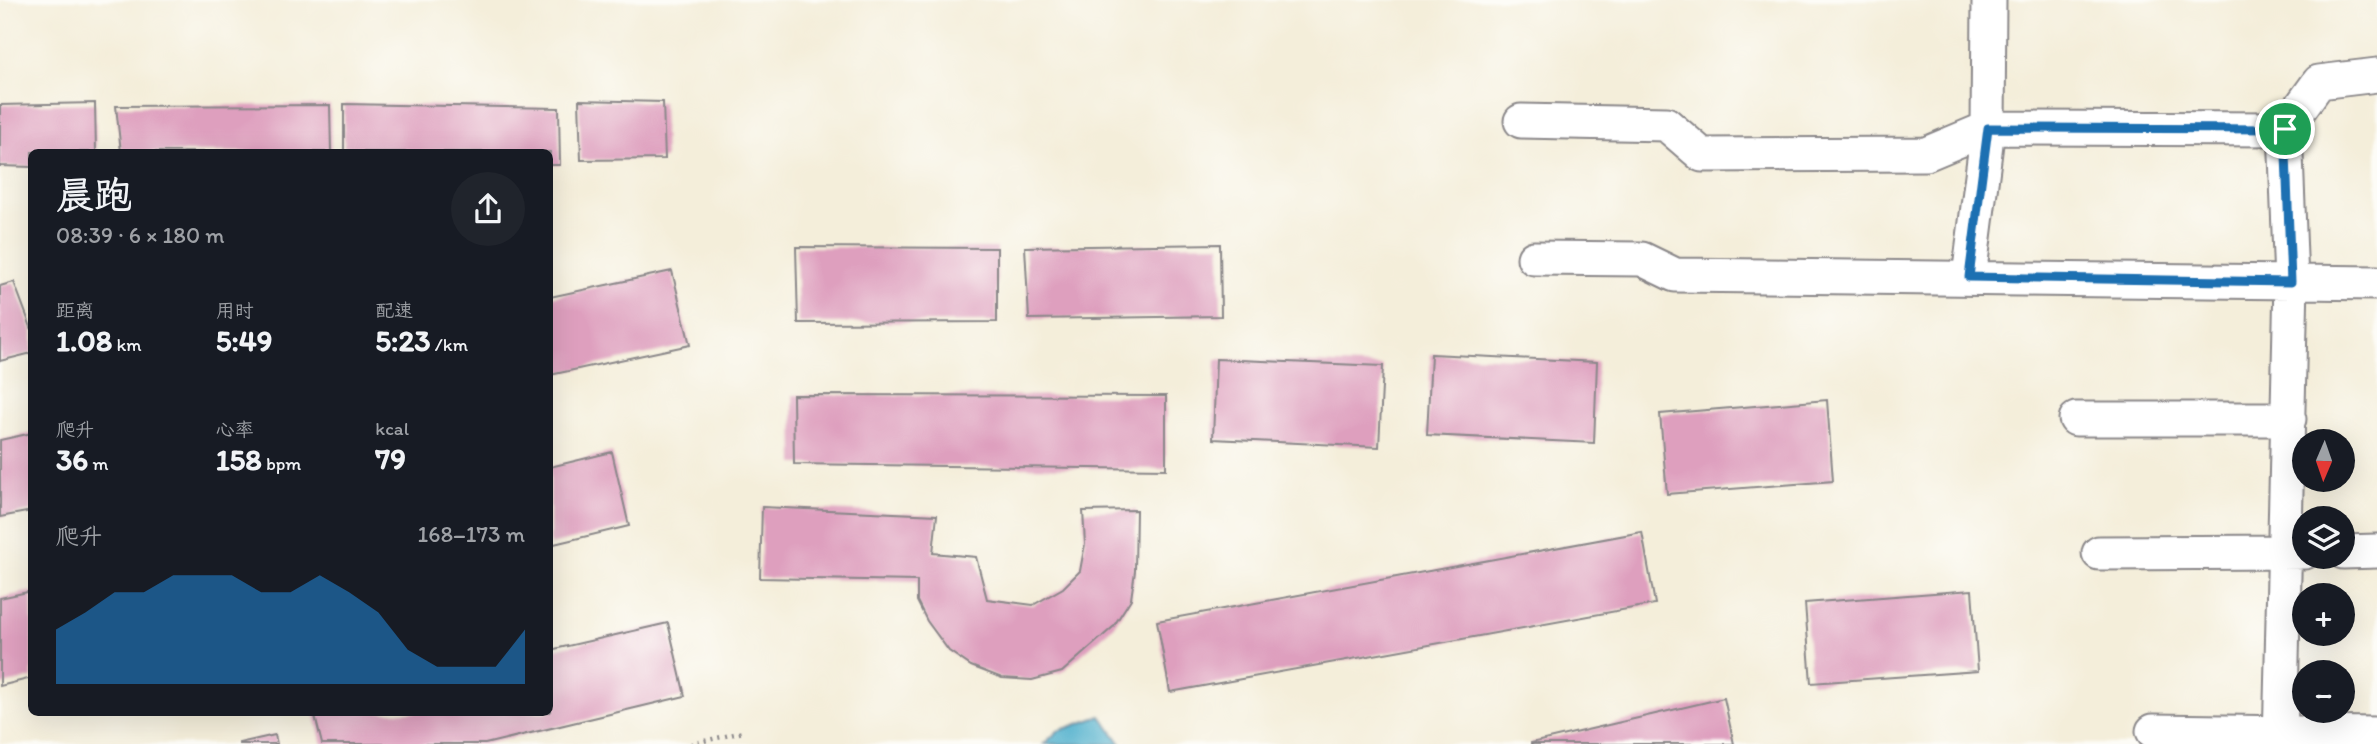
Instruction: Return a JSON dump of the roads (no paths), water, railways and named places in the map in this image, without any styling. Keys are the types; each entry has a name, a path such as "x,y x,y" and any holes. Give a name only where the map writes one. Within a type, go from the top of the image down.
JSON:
{"street":[{"path":"1969,277 1988,128 1989,0"},
{"path":"2293,506 2289,419 2291,282 2285,129 2319,82 2377,75"},
{"path":"1521,121 1666,124 1702,155 1926,154 1988,128 2285,129"},
{"path":"1535,258 1643,259 1675,275 2377,283"},
{"path":"2076,419 2289,419"},
{"path":"2355,552 2377,551"},
{"path":"2099,553 2292,552"},
{"path":"2280,738 2294,569"},
{"path":"2153,731 2280,738 2377,734"}],"water":[{"path":"1101,716 1121,744 1044,744 1058,731"}]}
